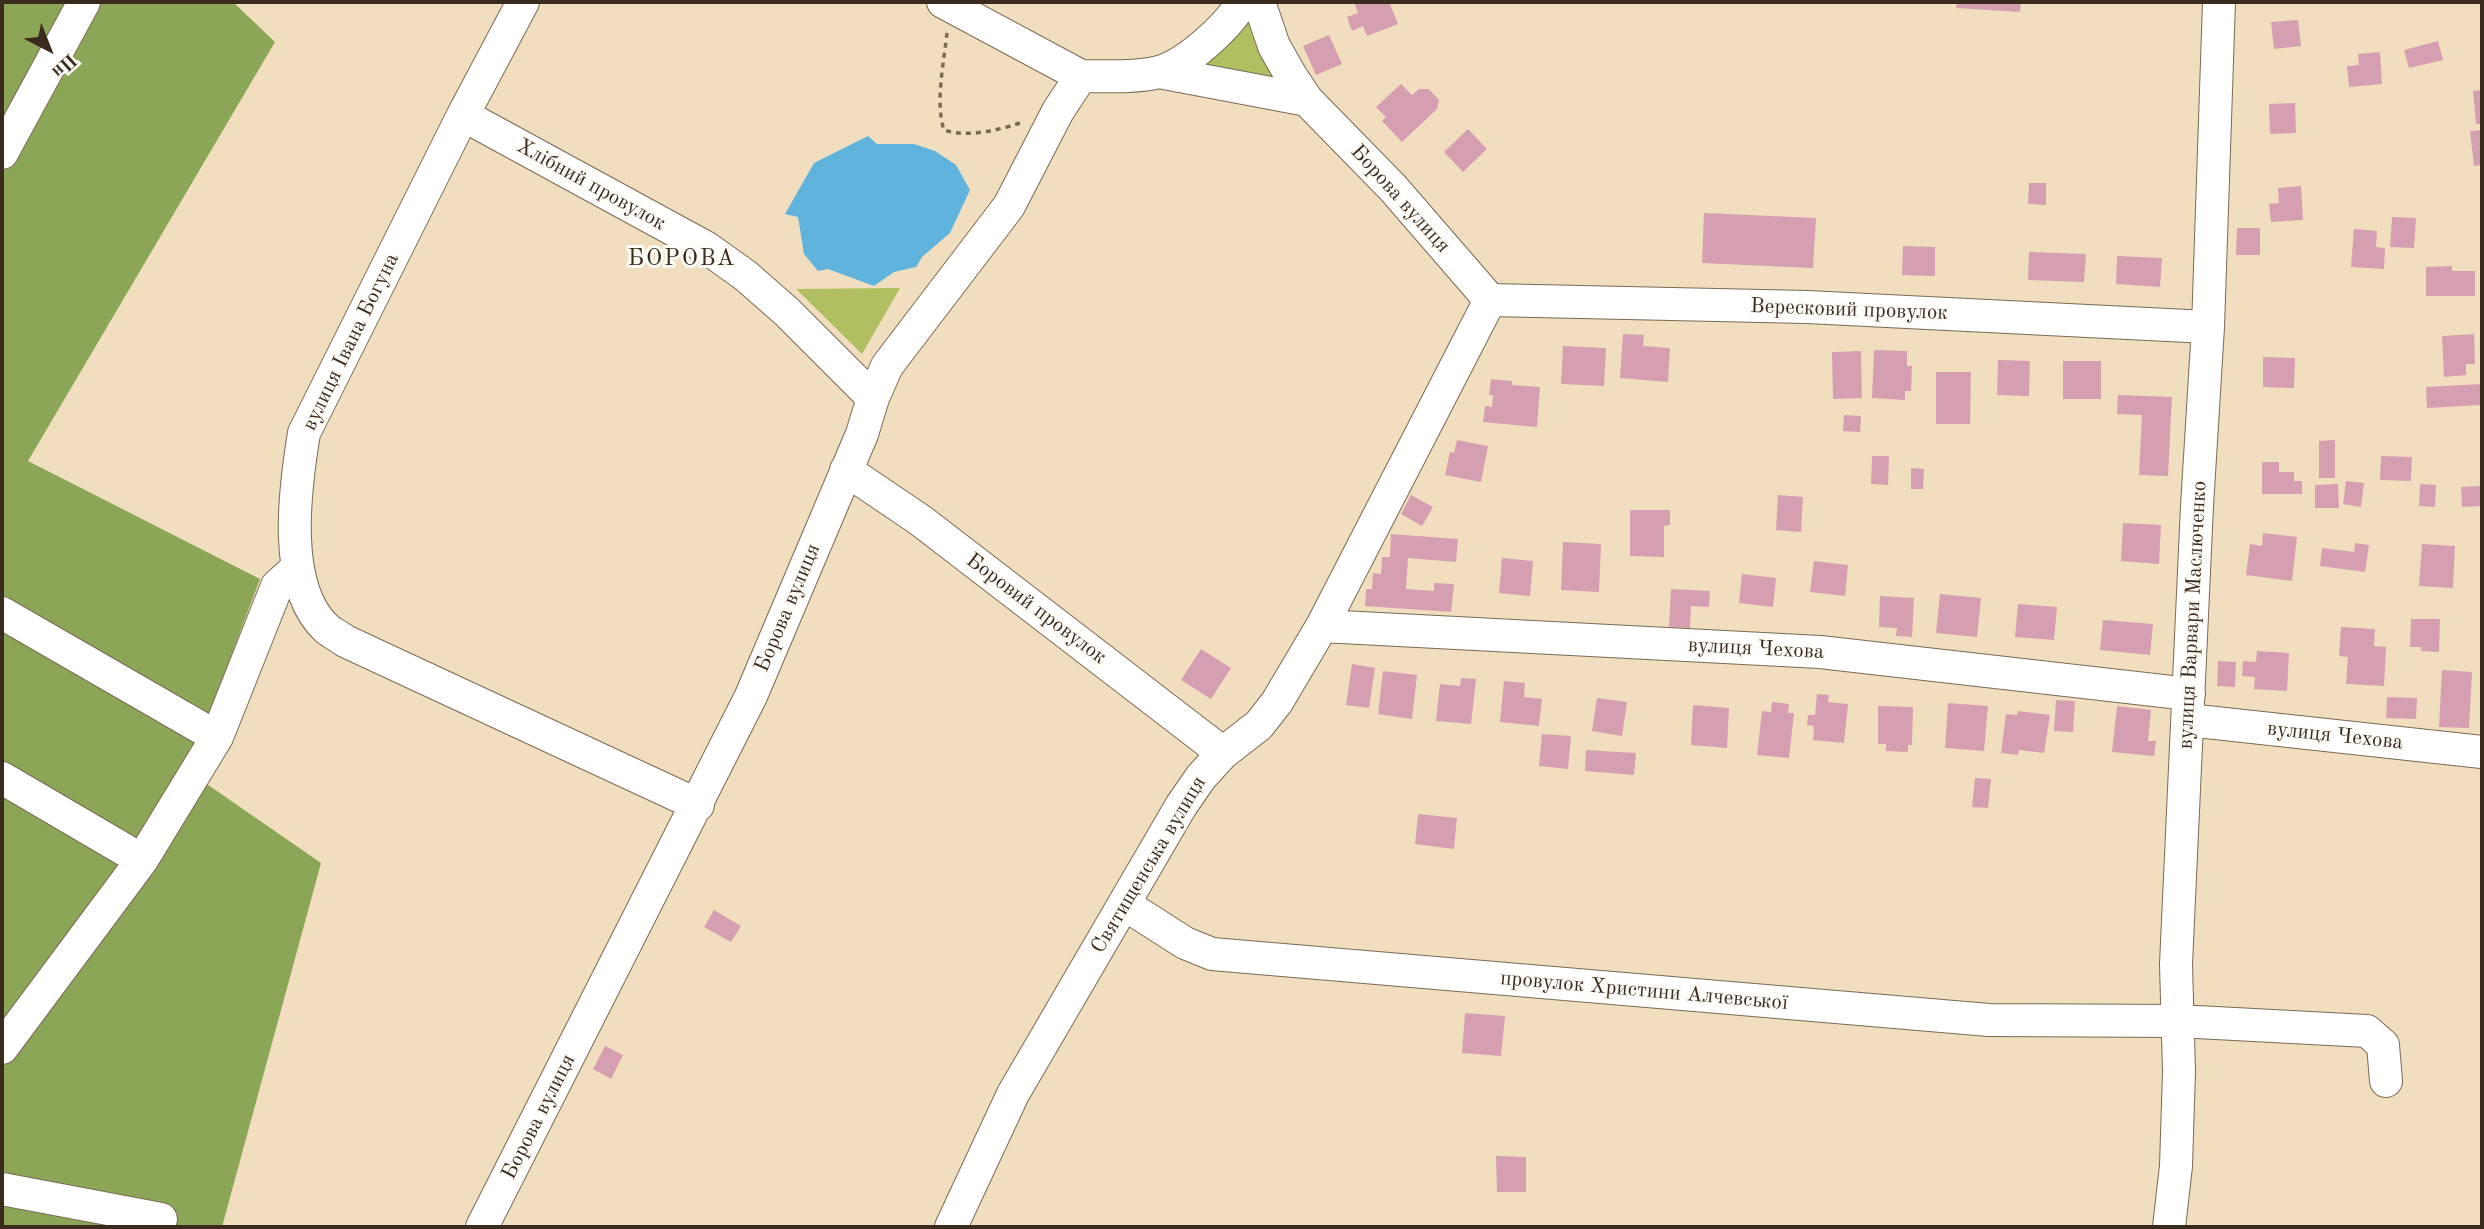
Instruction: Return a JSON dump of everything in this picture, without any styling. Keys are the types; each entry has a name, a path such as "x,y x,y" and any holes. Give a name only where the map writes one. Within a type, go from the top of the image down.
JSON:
{"street":[{"path":"2,153 84,2"},
{"path":"1159,72 1181,61 1209,40 1242,2"},
{"name":"Борова вулиця","path":"1259,2 1274,46 1307,100 1393,188 1490,300"},
{"name":"вулиця Варвари Маслюченко","path":"2169,1227 2176,1166 2176,964 2208,327 2219,2"},
{"path":"947,4 1081,76 1159,72 1307,100"},
{"name":"вулиця Івана Богуна","path":"514,6 463,115 304,433 296,484 297,568 309,604 326,628 345,641 698,805"},
{"name":"Борова вулиця","path":"482,1227 751,696 862,434 887,366 1009,206 1058,111 1081,76"},
{"name":"Хлібний провулок","path":"463,115 707,248 746,276 787,312 873,398"},
{"name":"Вересковий провулок","path":"1490,300 1807,307 2208,327"},
{"name":"Святищенська вулиця","path":"951,1227 1013,1094 1181,806 1201,777 1223,753 1259,725 1277,702 1322,626 1490,300"},
{"name":"Боровий провулок","path":"846,470 920,520 1223,753"},
{"path":"2,1048 142,860 217,737 277,586 297,568"},
{"path":"2,613 217,737"},
{"name":"вулиця Чехова","path":"1322,626 1820,652 2482,752"},
{"path":"2,778 142,860"},
{"name":"провулок Христини Алчевської","path":"1124,904 1185,943 1212,954 1989,1020 2178,1021 2367,1031 2383,1045 2386,1081"},
{"path":"2,1189 161,1219"}],"path":[{"path":"947,4 941,120 944,130 955,134 979,132 1015,125 1058,111"}],"green space":[{"path":"2,2 233,2 275,42 28,461 260,579 188,771 321,863 222,1227 2,1227"},
{"path":"1250,11 1274,74 1272,80 1186,72"},
{"path":"900,288 862,354 796,289"}],"water":[{"path":"868,136 877,144 914,144 935,151 956,165 970,190 950,233 922,257 916,267 894,272 874,286 828,269 818,271 804,254 798,217 785,214 814,163"}],"building":[{"path":"1354,2 1389,2 1398,24 1367,36 1363,26 1352,31 1347,17 1358,13"},
{"path":"1957,2 2021,2 2020,12 1956,8"},
{"path":"2298,20 2301,46 2274,49 2271,22"},
{"path":"1329,35 1342,64 1316,75 1303,46"},
{"path":"2438,41 2443,60 2409,68 2404,50"},
{"path":"2380,52 2382,84 2349,87 2347,66 2359,65 2358,54"},
{"path":"1401,84 1412,95 1419,89 1429,89 1439,100 1437,109 1402,142 1382,121 1386,117 1376,107"},
{"path":"2482,90 2482,124 2476,124 2473,91"},
{"path":"2295,103 2296,133 2270,134 2269,104"},
{"path":"1468,129 1487,149 1463,172 1444,152"},
{"path":"2482,130 2482,165 2474,166 2470,131"},
{"path":"2029,183 2046,183 2046,205 2028,204"},
{"path":"2301,186 2303,220 2271,222 2269,204 2279,203 2278,188"},
{"path":"1704,213 1816,218 1813,268 1702,263"},
{"path":"2392,217 2416,218 2414,248 2390,247"},
{"path":"2237,228 2260,228 2260,255 2236,255"},
{"path":"2354,229 2377,231 2376,247 2385,248 2384,269 2351,267"},
{"path":"1903,246 1935,247 1935,276 1902,275"},
{"path":"2029,252 2086,254 2084,282 2028,280"},
{"path":"2117,256 2162,258 2160,287 2116,284"},
{"path":"2452,266 2452,271 2475,271 2475,296 2426,296 2426,267"},
{"path":"1623,334 1644,335 1643,346 1670,348 1668,382 1620,378"},
{"path":"2474,334 2475,364 2466,364 2466,375 2444,377 2442,336"},
{"path":"1563,346 1606,348 1604,386 1561,384"},
{"path":"1874,350 1907,351 1907,366 1912,366 1911,391 1905,391 1905,400 1872,398"},
{"path":"1861,351 1862,398 1833,399 1832,352"},
{"path":"2263,357 2295,358 2294,388 2263,387"},
{"path":"1998,360 2030,361 2029,396 1997,395"},
{"path":"2063,361 2101,361 2101,399 2063,399"},
{"path":"1936,372 1971,372 1970,424 1936,424"},
{"path":"1491,379 1512,381 1512,385 1540,387 1537,427 1483,422 1485,406 1492,407 1493,395 1489,395"},
{"path":"2482,384 2482,405 2427,408 2426,387"},
{"path":"2118,395 2172,397 2168,476 2139,475 2142,415 2117,414"},
{"path":"1844,415 1861,416 1860,432 1843,431"},
{"path":"1457,440 1488,446 1481,482 1445,475 1450,452 1454,453"},
{"path":"2335,440 2335,478 2319,478 2319,441"},
{"path":"1872,456 1889,456 1888,485 1871,484"},
{"path":"2381,456 2412,457 2411,481 2380,480"},
{"path":"2262,462 2279,462 2279,472 2294,472 2294,481 2302,481 2302,494 2262,494"},
{"path":"1911,468 1924,469 1923,489 1911,489"},
{"path":"2346,481 2364,483 2361,507 2343,504"},
{"path":"2338,484 2339,508 2315,508 2315,485"},
{"path":"2420,484 2436,485 2435,507 2419,506"},
{"path":"2482,486 2482,506 2462,507 2461,487"},
{"path":"1411,495 1433,507 1422,526 1401,514"},
{"path":"1778,495 1803,497 1801,532 1776,530"},
{"path":"1630,510 1670,510 1670,525 1664,526 1664,557 1630,556"},
{"path":"2123,523 2161,525 2159,564 2121,561"},
{"path":"2263,533 2297,537 2292,581 2246,575 2250,544 2262,546"},
{"path":"1391,534 1458,539 1456,562 1408,558 1406,589 1434,591 1434,583 1454,584 1451,612 1365,606 1366,589 1372,589 1373,573 1381,574 1382,557 1390,557"},
{"path":"1563,542 1601,544 1599,592 1561,590"},
{"path":"2355,543 2369,545 2365,572 2320,566 2322,548 2354,552"},
{"path":"2422,544 2455,546 2453,588 2419,586"},
{"path":"1502,558 1533,561 1530,596 1499,593"},
{"path":"1814,561 1848,565 1845,596 1810,592"},
{"path":"1742,574 1776,578 1773,607 1739,603"},
{"path":"1671,589 1710,591 1709,607 1691,606 1690,628 1669,627"},
{"path":"1940,594 1981,598 1977,637 1936,633"},
{"path":"1880,596 1914,598 1912,637 1896,636 1897,628 1879,627"},
{"path":"2018,604 2057,607 2054,640 2015,637"},
{"path":"2411,619 2440,619 2439,652 2410,647"},
{"path":"2103,620 2153,624 2150,655 2100,650"},
{"path":"2341,627 2375,629 2374,646 2386,647 2384,686 2346,684 2348,657 2339,656"},
{"path":"1201,649 1231,668 1211,699 1181,680"},
{"path":"2257,651 2289,653 2287,691 2254,689 2255,677 2242,676 2243,661 2256,662"},
{"path":"2218,661 2236,662 2235,687 2217,686"},
{"path":"1352,664 1375,668 1369,708 1346,705"},
{"path":"2442,670 2472,672 2469,728 2439,727"},
{"path":"1383,671 1417,675 1412,719 1378,714"},
{"path":"1461,678 1476,679 1471,724 1436,721 1440,684 1460,686"},
{"path":"1504,681 1525,683 1524,697 1542,699 1539,726 1500,722"},
{"path":"1817,694 1829,695 1828,702 1848,704 1844,743 1813,740 1814,726 1807,725 1808,715 1815,715"},
{"path":"2387,697 2417,698 2416,719 2386,718"},
{"path":"1597,698 1627,702 1622,736 1592,731"},
{"path":"2056,700 2075,701 2073,732 2054,731"},
{"path":"1772,702 1789,704 1788,713 1794,713 1789,758 1757,755 1762,711 1771,712"},
{"path":"1948,703 1988,706 1984,751 1945,748"},
{"path":"1693,705 1729,708 1727,748 1691,745"},
{"path":"1878,706 1913,707 1912,745 1908,745 1908,752 1886,751 1886,744 1878,744"},
{"path":"2117,706 2151,710 2148,741 2156,741 2154,756 2112,752"},
{"path":"2018,711 2050,715 2044,753 2019,750 2018,755 2001,753 2006,714 2017,715"},
{"path":"1542,734 1571,736 1568,769 1539,766"},
{"path":"1586,750 1636,753 1634,775 1585,771"},
{"path":"1975,778 1991,779 1988,808 1972,807"},
{"path":"1418,814 1457,818 1454,849 1415,844"},
{"path":"714,910 741,926 731,942 704,927"},
{"path":"1465,1013 1505,1016 1501,1056 1462,1053"},
{"path":"605,1046 623,1055 611,1079 593,1069"},
{"path":"1496,1156 1526,1157 1526,1192 1497,1192"}],"district":[{"name":"БОРОВА","path":"682,259"}]}
